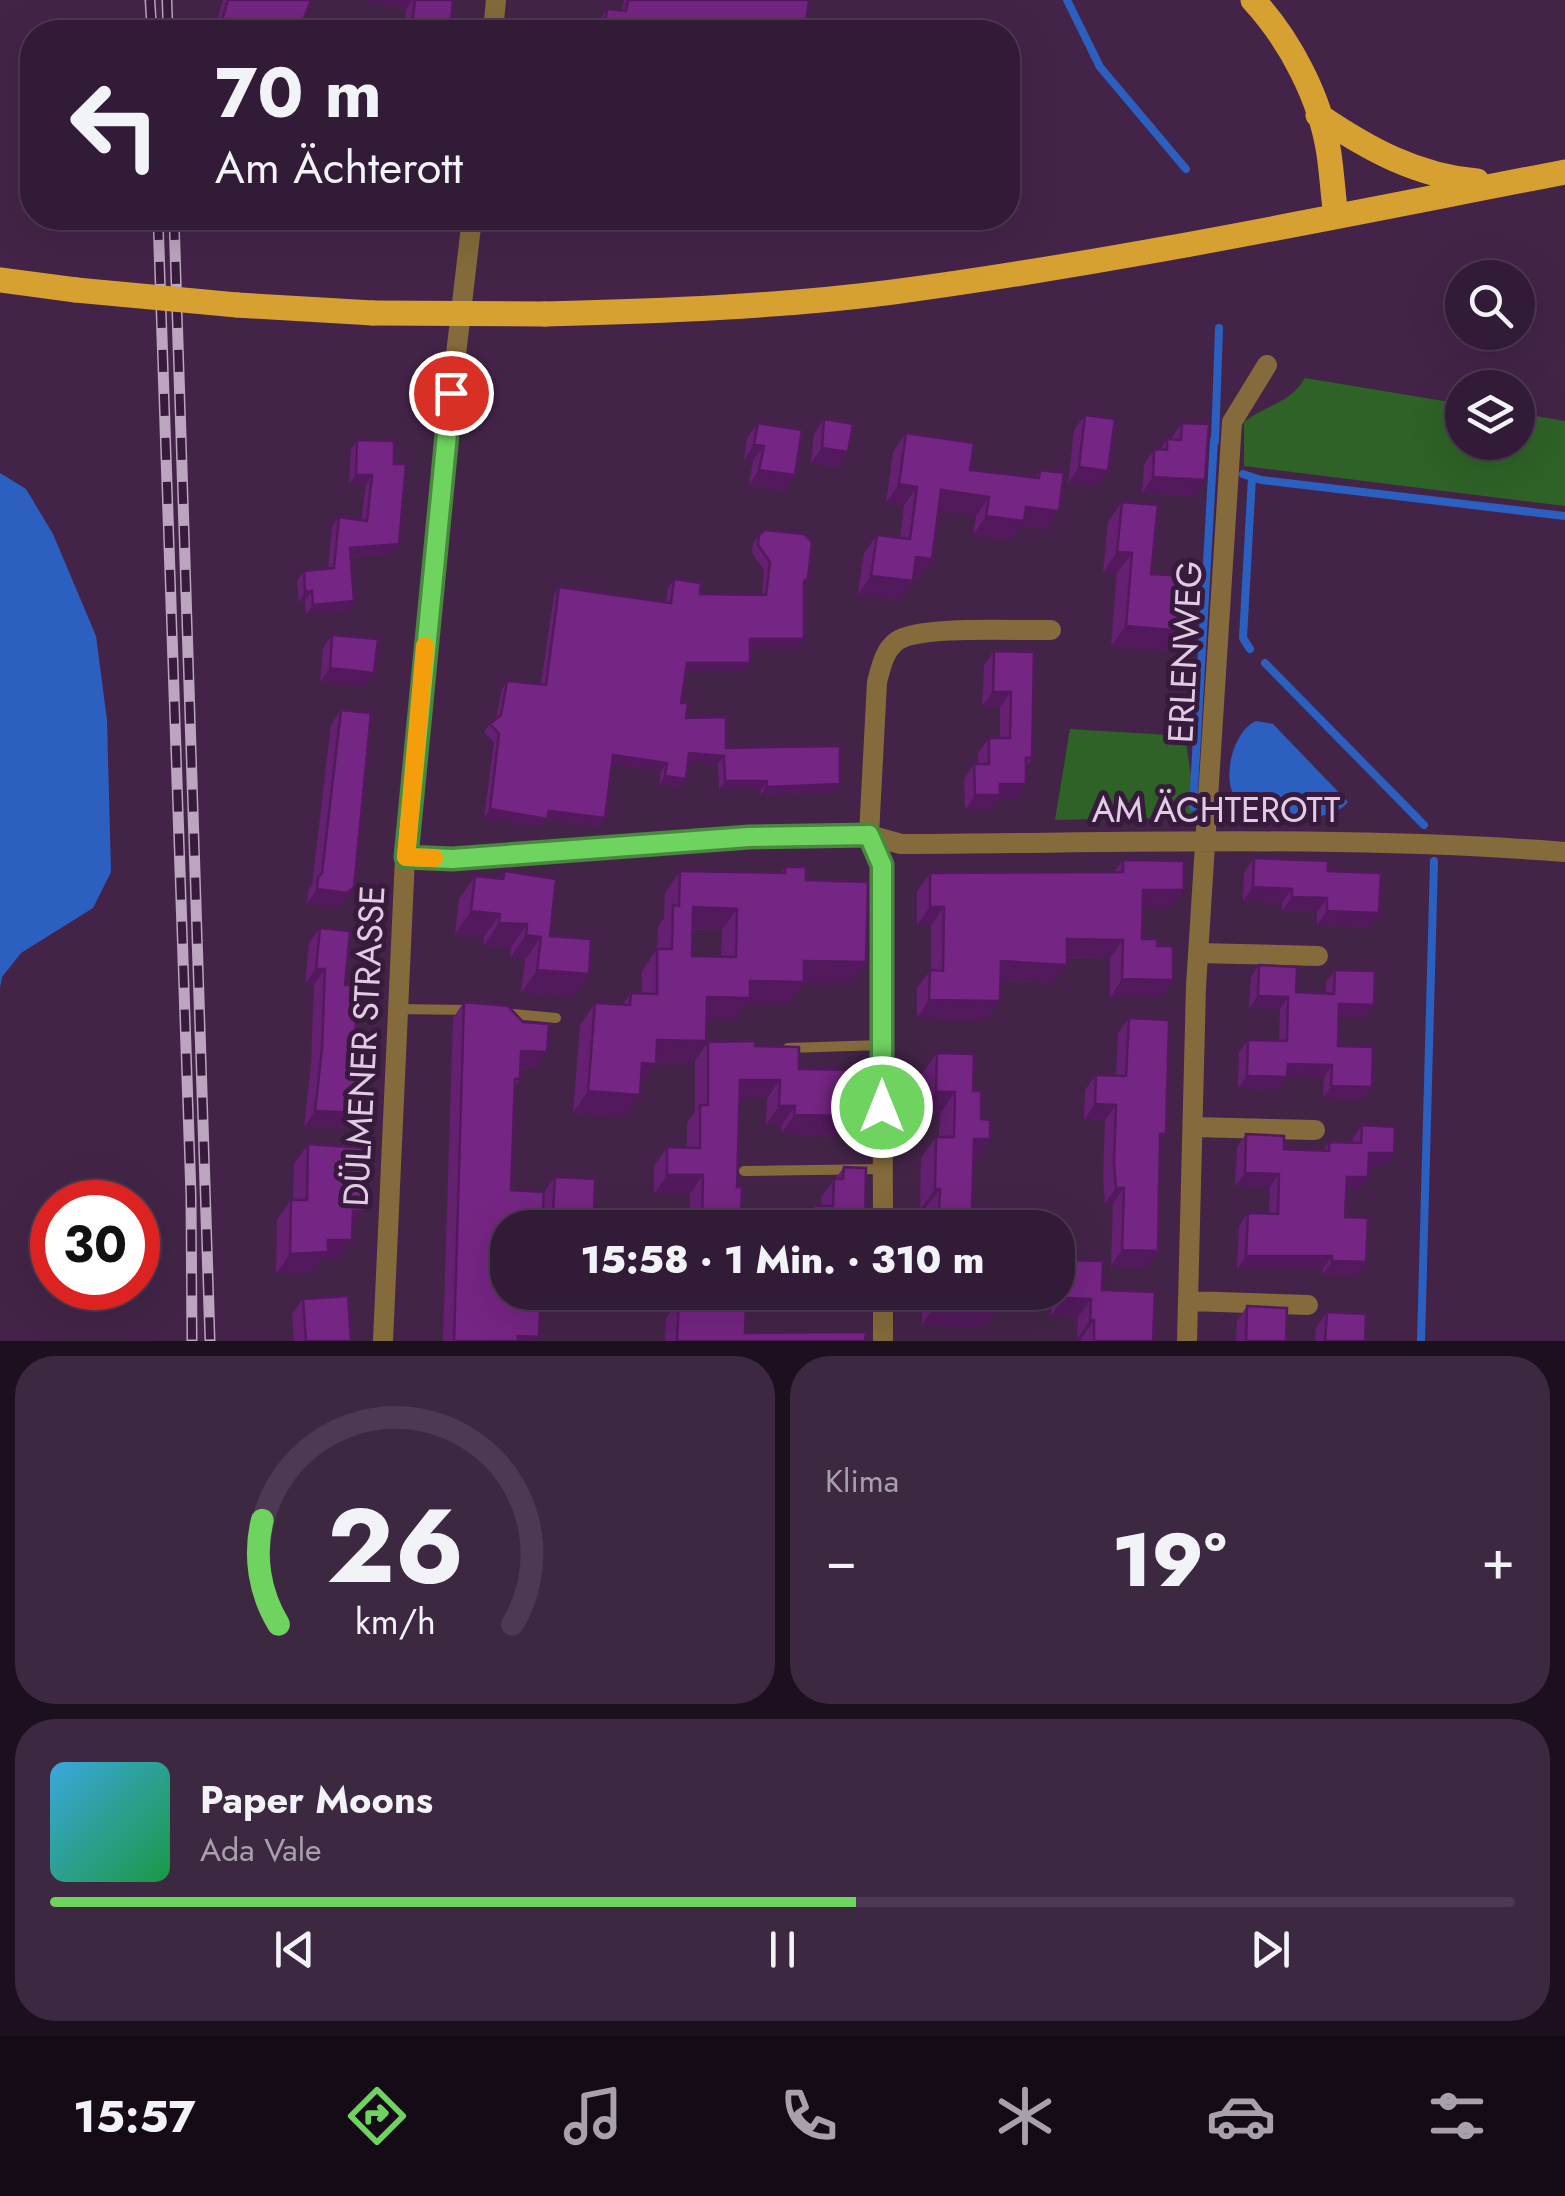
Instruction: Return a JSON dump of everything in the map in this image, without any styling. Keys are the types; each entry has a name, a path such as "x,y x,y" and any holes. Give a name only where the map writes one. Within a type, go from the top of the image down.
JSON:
{"main road":[{"path":"1253,0 1290,50 1318,115 1329,152 1336,216"},
{"path":"1318,115 1403,165 1449,179 1506,184"},
{"path":"0,280 237,305 374,313 545,314 738,308 1021,274 1565,172"}],"street":[{"name":"DÜLMENER STRASSE","path":"383,1341 406,857 439,499 471,230"},
{"name":"ERLENWEG","path":"1188,1341 1198,953 1232,422 1267,365"},
{"path":"883,1210 882,865 869,835 877,682 883,659 896,642 916,632 1051,630"},
{"name":"AM ÄCHTEROTT","path":"406,857 452,859 749,837 869,835 901,844 1444,843 1565,852"},
{"path":"1198,953 1318,956"},
{"path":"1193,1127 1315,1130"},
{"path":"1189,1301 1308,1304"},
{"path":"883,1310 883,1341"}],"lane":[{"path":"396,1010 477,1010"},
{"path":"496,1012 556,1018"},
{"path":"770,1049 882,1045"},
{"path":"744,1171 883,1169"}],"green space":[{"path":"1305,378 1445,401 1445,460 1535,460 1535,416 1565,421 1565,506 1244,466 1244,422"},
{"path":"1070,729 1185,736 1197,817 1055,820"}],"water":[{"path":"0,473 26,489 53,534 96,636 107,720 111,872 93,908 21,953 2,977 0,988"},
{"path":"1256,721 1273,724 1348,802 1329,814 1304,818 1254,816 1242,806 1232,790 1230,768 1241,735"}],"building":[{"path":"228,0 311,0 304,20 222,20"},
{"path":"415,0 453,0 451,20 412,20"},
{"path":"628,0 809,0 806,20 606,20 607,9 626,11"},
{"path":"1085,415 1115,419 1108,471 1079,467"},
{"path":"824,419 853,424 848,452 822,448"},
{"path":"758,423 802,430 795,475 759,470 764,446 754,444"},
{"path":"1182,423 1209,424 1205,480 1153,477 1154,449 1167,450 1167,439 1181,440"},
{"path":"906,433 974,443 970,470 1039,478 1040,470 1064,473 1059,511 1026,507 1024,521 986,516 989,497 941,490 932,559 916,557 913,581 871,576 877,535 910,539 917,487 899,484"},
{"path":"357,440 394,441 394,464 406,464 399,544 350,548 354,601 313,605 312,591 305,592 304,571 334,568 339,517 367,521 372,475 356,475"},
{"path":"1122,502 1158,505 1151,574 1188,576 1184,631 1126,626 1132,553 1117,552"},
{"path":"765,530 804,534 812,542 808,578 804,581 804,639 750,639 750,663 687,663 681,703 688,703 686,718 726,717 726,748 840,746 840,784 766,787 767,781 725,781 724,756 689,753 686,779 665,776 667,763 613,755 605,818 549,811 547,819 490,809 499,734 490,724 501,715 507,681 546,685 559,587 671,603 674,579 701,583 700,594 766,595 770,562 758,545 759,535"},
{"path":"332,635 378,639 374,673 330,668"},
{"path":"994,651 1034,652 1032,758 1026,758 1026,784 1000,784 1000,795 975,795 974,764 989,764 989,738 1010,738 1011,692 993,692"},
{"path":"341,710 371,713 354,887 347,893 317,889"},
{"path":"1254,858 1328,861 1328,871 1381,873 1379,913 1327,911 1327,898 1292,897 1292,889 1253,887"},
{"path":"1123,860 1184,861 1184,890 1143,890 1142,939 1157,939 1157,946 1173,946 1173,980 1122,979 1123,940 1067,939 1067,965 1001,961 1000,1001 929,1000 930,970 943,971 944,907 930,907 930,873 1123,872"},
{"path":"785,867 806,867 806,880 868,882 866,962 804,961 804,982 750,981 750,998 707,997 706,1041 657,1040 656,1064 642,1063 640,1095 588,1091 595,1003 630,1005 631,993 657,994 657,949 672,949 673,905 679,906 680,871 785,873","holes":["693,907 737,909 736,957 692,956"]},
{"path":"505,871 556,879 550,936 591,939 589,974 537,970 541,937 526,935 527,924 499,923 500,914 471,911 475,876 503,879"},
{"path":"320,928 350,931 345,985 357,985 355,1051 363,1051 361,1113 315,1111 325,969 316,969"},
{"path":"1259,965 1297,967 1296,992 1334,994 1335,970 1375,971 1374,1005 1339,1004 1338,1046 1373,1047 1372,1087 1331,1086 1332,1065 1288,1064 1287,1077 1247,1076 1248,1040 1287,1041 1288,997 1258,996"},
{"path":"464,1002 508,1006 523,1022 549,1024 547,1052 521,1051 520,1079 515,1079 511,1190 544,1192 543,1210 490,1210 490,1310 540,1310 539,1337 518,1336 518,1341 454,1341"},
{"path":"1129,1018 1169,1020 1166,1134 1160,1134 1158,1251 1122,1250 1124,1188 1116,1188 1116,1105 1095,1104 1096,1075 1126,1076"},
{"path":"755,1041 755,1046 799,1047 799,1069 865,1070 864,1116 794,1115 795,1106 779,1106 780,1080 740,1080 737,1187 742,1187 741,1210 702,1210 703,1175 667,1175 667,1147 700,1148 700,1105 708,1105 708,1042"},
{"path":"937,1053 974,1054 973,1091 981,1091 981,1119 990,1120 990,1139 974,1139 972,1207 991,1210 939,1210 940,1189 935,1189 936,1137 954,1137 955,1092 936,1092"},
{"path":"1362,1125 1395,1127 1394,1153 1369,1153 1368,1177 1347,1177 1345,1217 1368,1218 1366,1262 1332,1261 1332,1256 1246,1256 1248,1213 1278,1214 1279,1174 1245,1173 1246,1134 1284,1136 1284,1149 1329,1151 1329,1142 1361,1143"},
{"path":"308,1144 363,1148 362,1211 353,1211 352,1240 328,1240 328,1252 290,1254 291,1200 307,1200"},
{"path":"844,1167 866,1168 865,1210 813,1210 813,1206 833,1206 834,1179 843,1179"},
{"path":"555,1177 595,1179 594,1210 553,1210"},
{"path":"1075,1260 1103,1261 1102,1290 1155,1292 1153,1341 1094,1341 1091,1299 1075,1298"},
{"path":"348,1296 351,1341 306,1341 303,1299"},
{"path":"1247,1306 1287,1308 1286,1341 1246,1341"},
{"path":"679,1310 746,1310 745,1333 866,1332 865,1341 677,1341"},
{"path":"1327,1312 1366,1314 1365,1341 1325,1341"}],"waterway":[{"path":"1067,0 1100,67 1186,169"},
{"path":"1215,441 1219,328"},
{"path":"1193,807 1214,440"},
{"path":"1243,474 1261,480 1565,516"},
{"path":"1250,649 1243,638 1252,477"},
{"path":"1265,663 1424,825"},
{"path":"1421,1341 1434,861"}],"railway":[{"path":"150,0 151,20"},
{"path":"167,0 168,20"},
{"path":"158,230 191,1196 192,1341"},
{"path":"174,230 210,1341"}],"slow traffic":[{"path":"425,646 406,857 434,858"}],"route":[{"path":"451,393 406,857 452,859 749,837 869,835 882,865 882,1107"}]}
